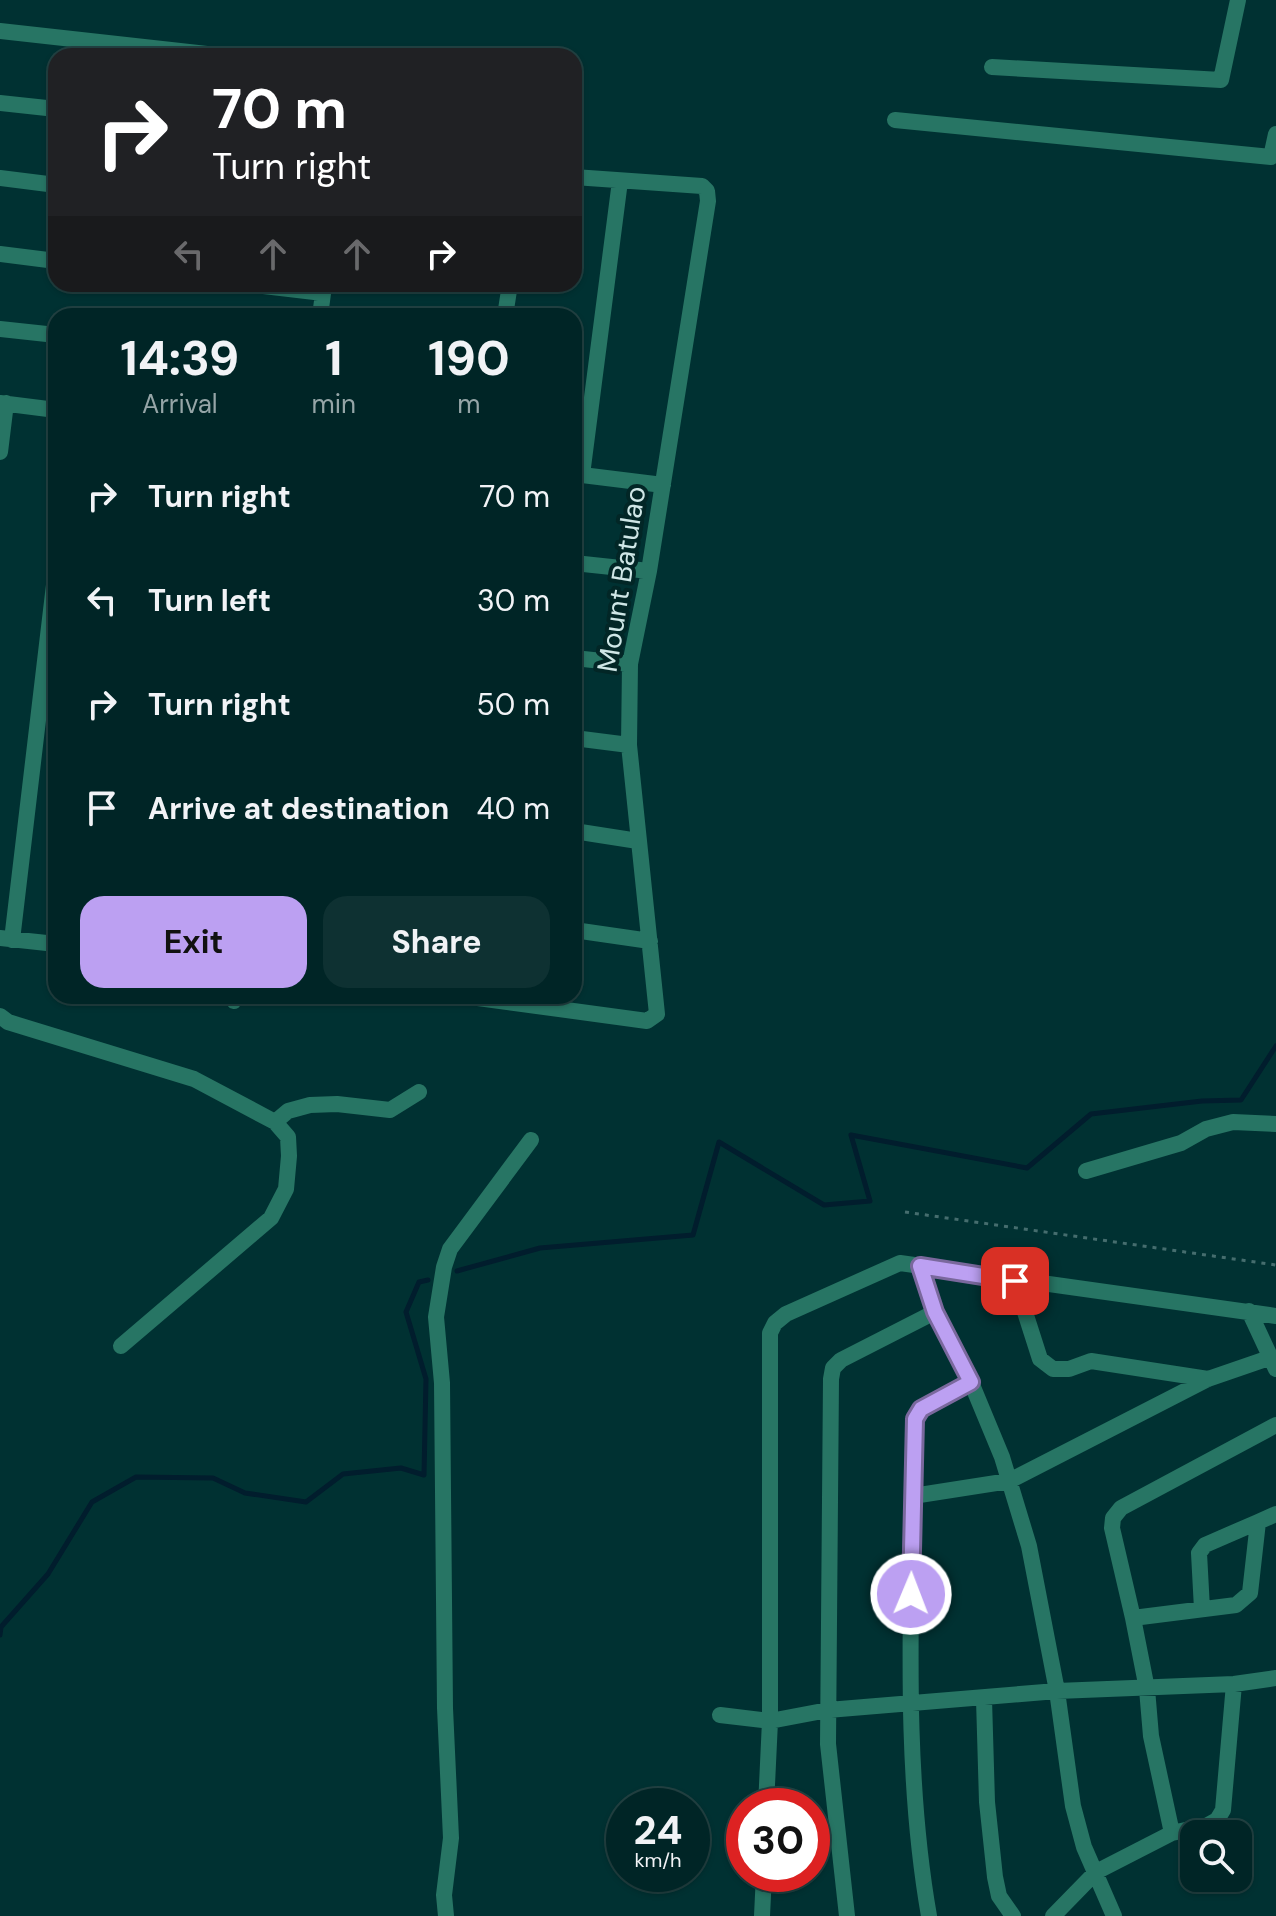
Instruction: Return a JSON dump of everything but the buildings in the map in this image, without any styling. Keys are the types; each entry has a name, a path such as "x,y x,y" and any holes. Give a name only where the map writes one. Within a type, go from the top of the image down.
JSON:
{"street":[{"path":"992,67 1221,80 1238,0"},
{"path":"0,31 153,48"},
{"path":"0,103 48,108"},
{"path":"895,120 1271,157 1276,134"},
{"path":"0,178 48,184"},
{"path":"582,178 620,181 582,446"},
{"name":"Mount Batulao","path":"522,1004 647,1021 657,1014 629,745 630,664 649,571 708,201 707,191 702,186 620,181"},
{"path":"0,254 48,260"},
{"path":"0,329 48,334"},
{"path":"0,452 3,403 48,409"},
{"path":"582,475 663,485"},
{"path":"582,564 649,571"},
{"path":"48,627 6,939 48,943"},
{"path":"582,659 630,664"},
{"path":"582,739 629,745"},
{"path":"582,832 638,841"},
{"path":"582,931 650,941"},
{"path":"0,1016 8,1022 194,1079 275,1122 288,1137 286,1189 271,1218 121,1346"},
{"path":"275,1122 288,1111 310,1105 337,1104 390,1110 419,1092"},
{"path":"1086,1171 1181,1143 1206,1129 1233,1122 1276,1124"},
{"path":"446,1916 444,1895 451,1838 445,1708 442,1383 436,1317 450,1249 531,1140"},
{"path":"767,1788 770,1721 770,1333 775,1323 786,1314 823,1296 900,1263 1276,1316"},
{"path":"920,1266 935,1312 971,1382 1009,1481 1029,1546 1057,1691 1073,1806 1084,1847 1114,1916"},
{"path":"1015,1281 1040,1359 1053,1369 1069,1369 1091,1361 1208,1379"},
{"path":"913,1496 1009,1481 1208,1379 1272,1364 1249,1311"},
{"path":"847,1916 832,1786 828,1710 833,1368 841,1360 935,1312"},
{"path":"929,1916 919,1857 911,1704 915,1419 921,1409 971,1382"},
{"path":"1172,1833 1151,1736 1147,1689 1112,1528 1113,1518 1121,1508 1276,1425"},
{"path":"1202,1609 1199,1553 1205,1545 1276,1514"},
{"path":"1133,1618 1236,1605 1250,1593 1258,1522"},
{"path":"720,1715 770,1721 828,1710 1057,1691 1234,1684 1276,1678"},
{"path":"1053,1916 1096,1872 1172,1833 1217,1820 1223,1810 1234,1684"},
{"path":"984,1699 987,1802 995,1877 999,1896 1013,1916"},
{"path":"762,1916 763,1892"}],"path":[{"path":"905,1212 1276,1265"}],"waterway":[{"path":"457,1271 540,1248 693,1235 719,1142 824,1205 870,1201 851,1135 1027,1168 1091,1114 1202,1101 1241,1100 1276,1046"},
{"path":"0,1635 1,1627 48,1574 92,1502 136,1477 213,1478 245,1493 306,1502 343,1474 401,1468 424,1475 426,1379 406,1312 419,1282 428,1280"}],"route":[{"path":"911,1594 915,1419 921,1409 971,1382 935,1312 920,1266 1015,1281"}]}
